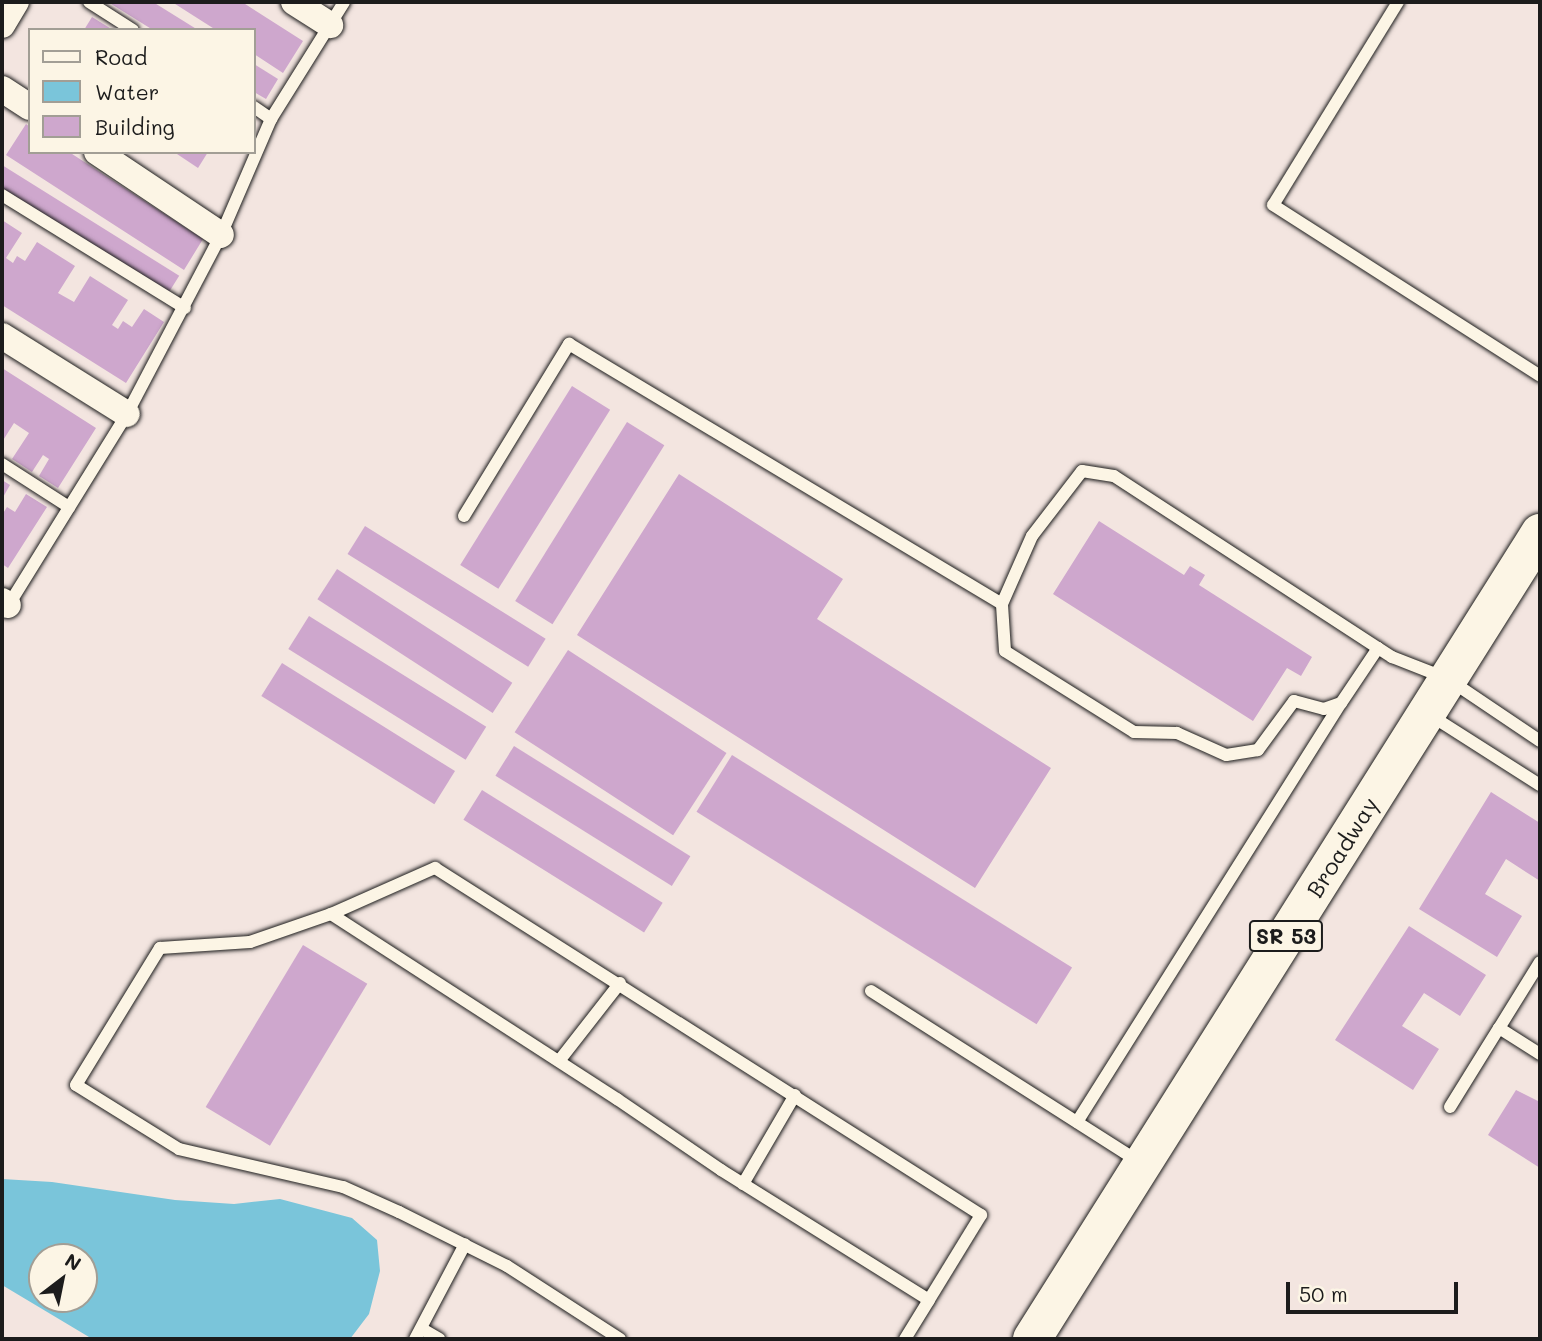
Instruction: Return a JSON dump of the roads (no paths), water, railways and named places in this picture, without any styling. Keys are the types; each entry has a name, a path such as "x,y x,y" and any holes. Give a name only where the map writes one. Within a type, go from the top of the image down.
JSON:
{"main road":[{"name":"Broadway","path":"1032,1339 1540,533"}],"street":[{"path":"2,24 16,2"},
{"path":"294,2 330,24"},
{"path":"2,89 28,106"},
{"path":"100,154 221,235"},
{"path":"2,336 127,414"}],"lane":[{"path":"89,2 130,28"},
{"path":"256,153 271,118 344,2"},
{"path":"1398,2 1273,205 1540,376"},
{"path":"256,108 271,118"},
{"path":"4,607 127,414 185,308 221,235 256,154"},
{"path":"2,195 185,308"},
{"path":"464,516 569,344 1002,604"},
{"path":"2,464 69,507"},
{"path":"1341,703 1324,709 1294,701 1258,750 1226,755 1177,733 1134,732 1005,651 1002,604 1032,536 1082,471 1114,476 1392,657 1448,679 1540,741"},
{"path":"1077,1122 1378,648"},
{"path":"1427,713 1540,785"},
{"path":"620,1339 508,1266 343,1187 179,1149 76,1086 160,948 250,942 331,914 435,868 620,983 981,1215 905,1339"},
{"path":"331,914 743,1184 929,1300"},
{"path":"1450,1107 1540,962"},
{"path":"559,1061 620,983"},
{"path":"871,991 1142,1164"},
{"path":"1499,1027 1540,1054"},
{"path":"743,1184 795,1095"},
{"path":"439,1339 419,1334 465,1244"}],"water":[{"path":"2,1179 52,1182 175,1200 234,1204 280,1199 352,1218 377,1240 380,1271 369,1314 350,1339 89,1337 49,1313 98,1313 98,1243 28,1243 28,1301 2,1285"}]}
